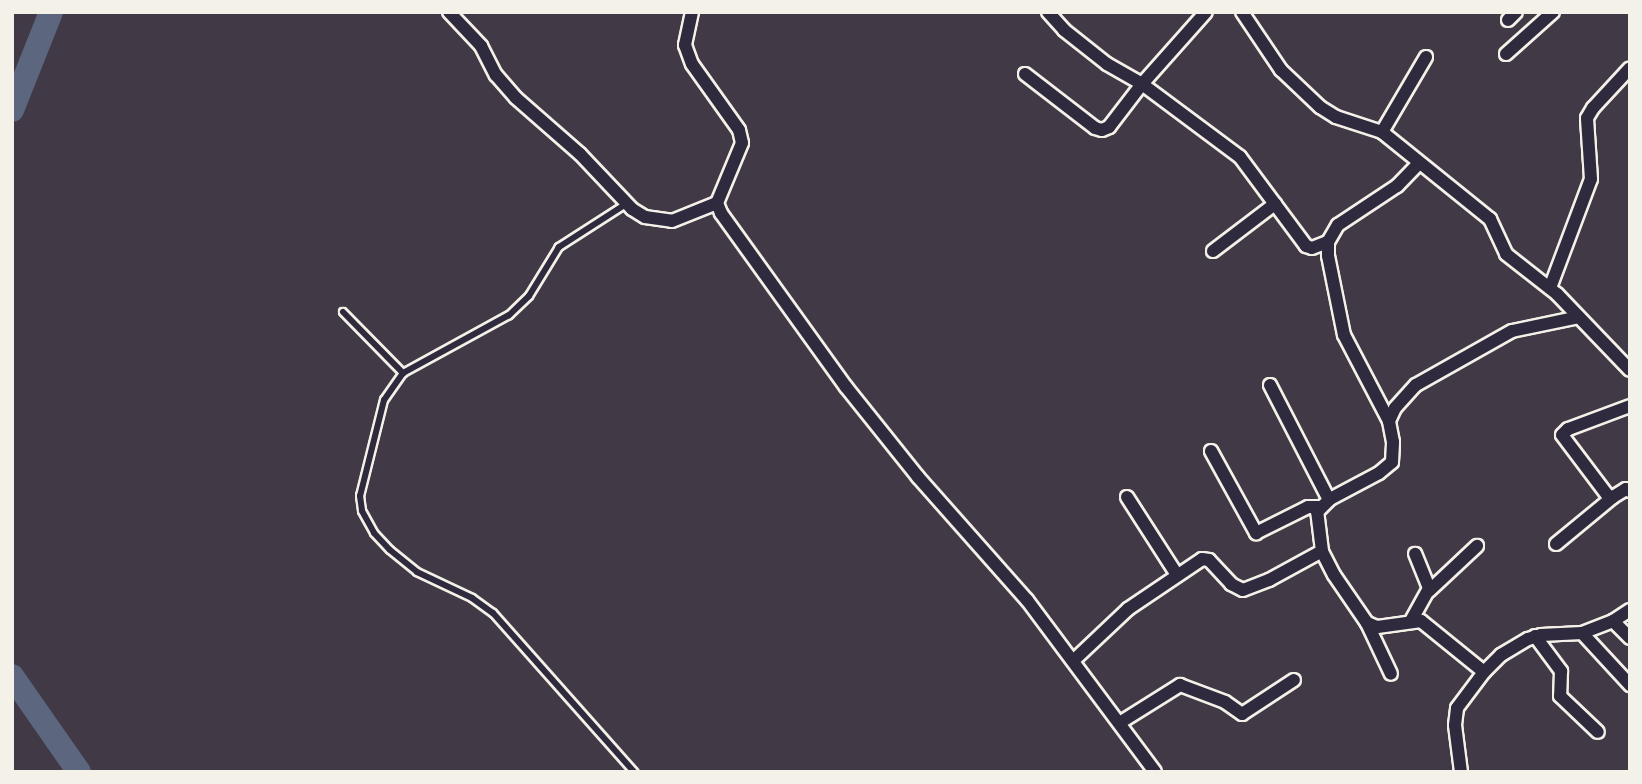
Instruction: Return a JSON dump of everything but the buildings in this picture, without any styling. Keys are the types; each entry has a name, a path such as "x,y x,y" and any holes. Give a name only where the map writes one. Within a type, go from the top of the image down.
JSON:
{"street":[{"path":"449,12 481,47 496,75 516,98 580,154 645,217 672,221 717,203"},
{"path":"692,12 685,45 692,64 739,130 742,143 717,203 721,213 846,387 918,477 1027,600 1121,722 1155,772"},
{"path":"1048,12 1064,30 1107,64 1142,85 1240,158 1306,246 1312,248 1328,242"},
{"path":"1025,74 1095,128 1102,130 1109,127 1206,12"},
{"path":"1242,12 1282,70 1320,107 1336,117 1382,132 1490,219 1505,253 1550,288 1630,370"},
{"path":"1506,54 1553,12"},
{"path":"1382,132 1426,57"},
{"path":"1550,288 1591,178 1587,118 1630,68"},
{"path":"1211,451 1256,533 1308,506 1325,503 1379,473 1392,462 1389,421 1344,335 1328,256 1328,242 1338,225 1397,186 1419,163"},
{"path":"1213,251 1275,204"},
{"path":"1389,421 1395,408 1416,385 1506,334 1579,317"},
{"path":"1270,386 1325,503"},
{"path":"1613,497 1608,496 1562,435 1568,429 1630,406"},
{"path":"1556,544 1613,497 1626,489 1630,491"},
{"path":"1126,497 1177,575"},
{"path":"1325,503 1317,514 1322,551 1334,575 1367,623 1391,674"},
{"path":"1411,621 1429,591 1477,546"},
{"path":"1073,661 1128,609 1177,575 1207,559 1231,584 1243,590 1322,551"},
{"path":"1416,554 1429,591"},
{"path":"1461,772 1455,725 1457,708 1484,672 1501,655 1535,636 1582,633 1613,621 1630,610"},
{"path":"1367,623 1377,628 1421,621 1484,672"},
{"path":"1613,621 1630,638"},
{"path":"1582,633 1630,685"},
{"path":"1535,636 1561,671 1560,696 1598,732"},
{"path":"1121,722 1180,685 1225,702 1242,714 1294,680"}],"lane":[{"path":"621,772 632,769 492,613 472,598 417,572 374,533 362,511 362,480 384,400 403,373 509,315 529,296 559,247 628,203"},
{"path":"343,312 403,373"}],"waterway":[{"path":"12,110 51,12"},
{"path":"12,676 79,772"}]}
